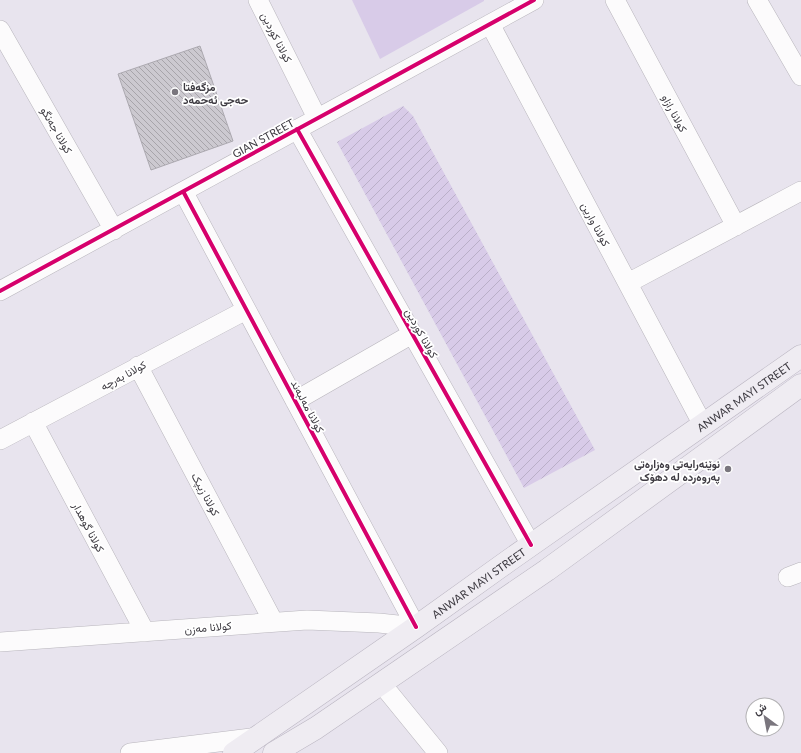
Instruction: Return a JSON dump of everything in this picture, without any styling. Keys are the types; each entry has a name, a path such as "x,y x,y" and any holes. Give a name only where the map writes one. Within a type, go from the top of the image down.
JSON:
{"main road":[{"name":"ANWAR MAYI STREET","path":"234,753 259,737 801,356"},
{"path":"274,753 316,728 547,570 801,385"}],"street":[{"name":"کولانا کوردین","path":"258,0 317,118"},
{"name":"کولانا رازاو","path":"615,0 736,226"},
{"path":"757,0 801,76"},
{"name":"GIAN STREET","path":"0,291 490,24 524,3"},
{"name":"کولانا وارین","path":"490,24 703,424"},
{"name":"کولانا جەنگو","path":"0,30 114,230"},
{"name":"کولانا کوردین","path":"297,129 531,545"},
{"path":"628,283 801,190"},
{"name":"کولانا مەلبەند","path":"184,192 416,627"},
{"name":"کولانا بەرچە","path":"0,440 246,310"},
{"path":"295,401 412,334"},
{"name":"کولانا زیپک","path":"138,366 273,621"},
{"name":"کولانا گوهدار","path":"32,422 145,632"},
{"name":"کولانا مەزن","path":"0,642 273,621 344,620 379,622 416,627"},
{"path":"381,683 438,753"},
{"path":"130,753 259,737"}],"shaded area":[{"path":"352,0 484,0 484,1 380,59"},
{"path":"403,106 413,116 595,450 524,488 337,142"}],"building":[{"path":"200,46 233,141 151,170 118,74"}],"cycle path":[{"path":"0,291 534,0"},
{"path":"297,129 531,545"},
{"path":"184,193 416,627"}],"place":[{"name":"مزگەفتا حەجی ئەحمەد","path":"175,92"},
{"name":"نوێنەرایەتی وەزارەتی پەروەردە لە دهۆک","path":"728,469"}]}
